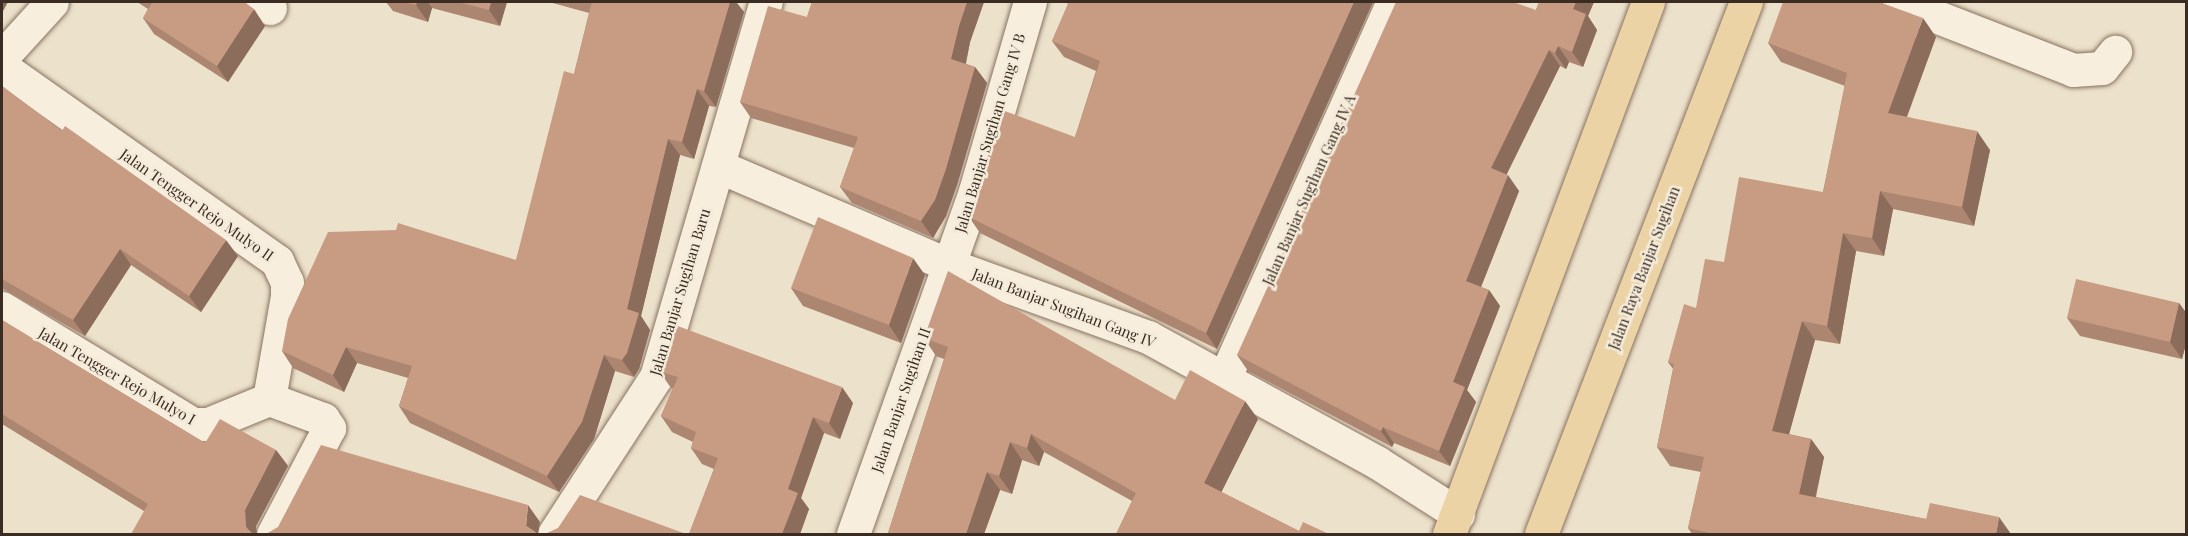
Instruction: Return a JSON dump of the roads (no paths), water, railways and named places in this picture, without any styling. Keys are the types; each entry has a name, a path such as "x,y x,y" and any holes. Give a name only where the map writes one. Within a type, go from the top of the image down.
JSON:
{"main road":[{"path":"1453,524 1648,2"},
{"name":"Jalan Raya Banjar Sugihan","path":"1541,534 1746,2"}],"street":[{"path":"2,57 52,2"},
{"name":"Jalan Banjar Sugihan Baru","path":"554,534 656,377 766,2"},
{"name":"Jalan Banjar Sugihan Gang IV B","path":"949,265 1030,2"},
{"name":"Jalan Banjar Sugihan Gang IV A","path":"1224,379 1393,2"},
{"path":"1899,2 2073,70 2102,68 2115,52"},
{"name":"Jalan Tengger Rejo Mulyo II","path":"2,67 277,261 287,282 287,296 269,399"},
{"name":"Jalan Banjar Sugihan Gang IV","path":"718,166 949,265 1148,337 1378,463 1453,524"},
{"name":"Jalan Banjar Sugihan II","path":"854,534 949,265"},
{"name":"Jalan Tengger Rejo Mulyo I","path":"2,308 193,424 208,424 269,399"},
{"path":"269,399 323,419 329,428 273,534"}]}
